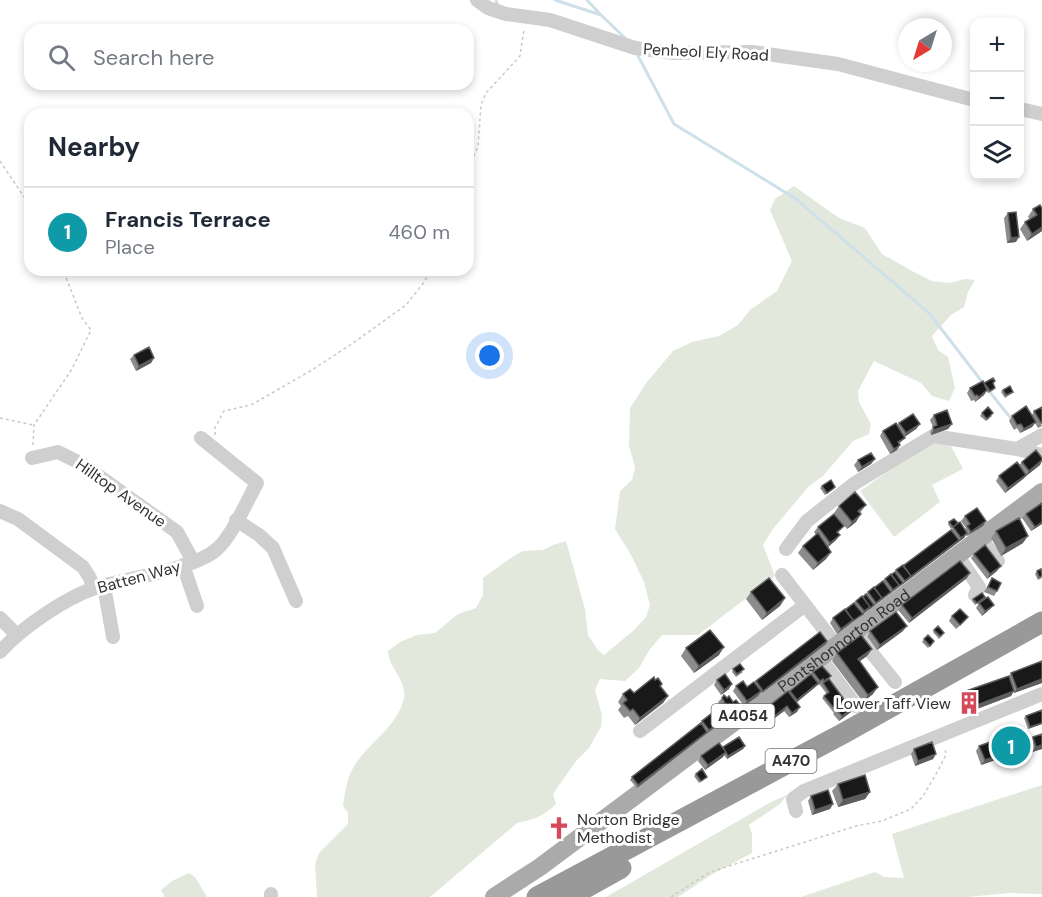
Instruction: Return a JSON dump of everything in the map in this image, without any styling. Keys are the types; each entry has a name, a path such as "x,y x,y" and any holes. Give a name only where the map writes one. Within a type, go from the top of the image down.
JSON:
{"highway":[{"name":"A470","path":"537,897 844,733 1042,622"},
{"name":"A470","path":"569,897 1042,636"}],"main road":[{"name":"A4054","path":"984,534 1042,492"},
{"name":"Pontshonnorton Road","path":"494,897 540,867 984,534"}],"street":[{"name":"Penheol Ely Road","path":"477,0 497,11 550,20 635,48 674,53 752,52 838,64 970,99"},
{"path":"1024,110 1042,114"},
{"path":"1017,449 1042,435"},
{"path":"786,549 807,521 855,483 933,436 1042,455"},
{"name":"Batten Way","path":"0,652 17,635 72,598 98,587 188,563 211,554 224,543 257,483 201,438"},
{"name":"Hilltop Avenue","path":"32,458 58,452 82,464 177,532 188,563 197,606"},
{"path":"0,511 18,519 83,567 98,587 113,637"},
{"path":"236,520 259,535 273,548 297,593"},
{"path":"984,534 998,561"},
{"path":"957,555 979,587 975,595"},
{"path":"782,575 836,645"},
{"path":"640,731 805,605"},
{"path":"0,618 17,635"},
{"path":"855,631 895,682"},
{"path":"820,658 856,706"},
{"path":"795,811 793,799 804,791 1042,694"}],"path":[{"path":"474,155 478,147 481,105 486,93 520,56 527,17"},
{"path":"0,161 24,197"},
{"path":"32,458 34,425 72,369 91,330 82,318 65,276"},
{"path":"201,438 215,440 215,428 224,411 251,405 312,370 356,341 406,305 427,276"},
{"path":"0,418 34,425"},
{"path":"671,897 710,872 856,826 882,821 911,809 922,796 946,755 943,733"}],"shaded area":[{"path":"794,186 839,218 865,228 882,254 912,271 932,281 950,283 965,279 975,280 968,292 964,307 951,315 932,336 938,350 948,357 955,388 949,401 932,396 921,383 874,361 858,391 859,402 871,424 869,434 853,441 823,476 809,486 773,529 763,545 775,576 698,635 662,635 650,649 639,668 625,681 600,679 595,690 602,715 601,727 589,748 576,761 553,794 556,804 538,817 517,823 430,897 317,897 315,865 319,853 348,824 348,813 343,806 350,774 358,760 395,719 404,698 401,680 391,663 388,651 400,642 417,635 435,633 458,614 476,608 483,595 483,578 512,557 523,551 543,550 566,541 585,609 588,635 598,650 604,655 646,617 650,605 644,582 615,529 620,491 632,480 635,467 629,446 630,408 647,382 673,351 692,342 719,336 738,325 750,310 777,291 792,261 770,210 775,199"},
{"path":"933,440 948,440 963,469 932,485 940,502 894,537 860,491"},
{"path":"1042,785 1042,894 1010,893 967,897 801,897 875,872 884,877 904,878 892,834"},
{"path":"787,795 780,804 749,825 752,834 752,853 711,875 678,897 606,897 771,802"},
{"path":"189,873 195,877 207,897 165,897 161,890 172,881"}],"building":[{"path":"1040,205 1042,227 1032,234 1025,222 1037,215 1033,209"},
{"path":"1016,212 1019,237 1011,238 1008,213"},
{"path":"149,347 154,358 139,366 134,355"},
{"path":"993,378 995,388 990,391 984,383"},
{"path":"983,381 987,390 979,397 975,396 970,388"},
{"path":"1010,386 1013,392 1006,395 1003,390"},
{"path":"1026,406 1036,422 1024,429 1021,424 1017,425 1012,416"},
{"path":"988,407 993,413 987,419 982,413"},
{"path":"1042,407 1042,423 1041,423 1034,411"},
{"path":"947,410 952,424 934,430 933,427 937,425 934,415"},
{"path":"913,414 920,424 906,433 899,423"},
{"path":"896,423 905,438 898,442 900,445 894,449 883,431"},
{"path":"1036,450 1042,460 1029,471 1022,462"},
{"path":"871,453 875,459 862,467 858,460"},
{"path":"1017,462 1026,475 1008,488 999,476"},
{"path":"831,480 835,487 827,493 822,486"},
{"path":"855,492 866,505 858,511 861,514 852,522 839,506"},
{"path":"1042,503 1042,522 1035,527 1026,514"},
{"path":"977,508 986,521 971,532 967,526 970,524 965,516"},
{"path":"834,514 844,526 837,532 840,535 830,543 818,527"},
{"path":"1019,518 1028,536 1006,548 996,531"},
{"path":"954,519 958,523 953,527 949,522"},
{"path":"960,522 967,533 961,538 953,527"},
{"path":"951,530 959,540 909,578 911,576 903,566"},
{"path":"818,533 831,552 818,563 803,546"},
{"path":"985,545 1001,566 990,574 974,554"},
{"path":"960,561 970,573 912,618 902,605"},
{"path":"903,565 911,576 905,581 896,570"},
{"path":"1041,569 1042,576 1039,577 1037,571"},
{"path":"895,572 903,583 897,587 899,585 891,575"},
{"path":"891,574 899,585 893,590 885,579"},
{"path":"769,578 785,598 767,613 751,592"},
{"path":"992,578 1001,583 997,591 988,587"},
{"path":"883,581 891,592 880,600 882,598 874,588"},
{"path":"874,587 882,598 876,603 868,592"},
{"path":"982,593 985,597 977,603 973,599"},
{"path":"866,594 874,605 869,609 863,597"},
{"path":"862,596 870,607 864,611 856,601"},
{"path":"988,597 994,605 985,611 979,603"},
{"path":"854,603 863,614 851,622 853,620 845,610"},
{"path":"845,609 853,620 841,629 833,618"},
{"path":"960,609 968,617 960,625 952,616"},
{"path":"896,612 907,626 880,645 870,631"},
{"path":"938,626 944,633 940,636 934,630"},
{"path":"710,630 724,647 699,666 686,648"},
{"path":"820,632 827,641 763,691 756,681"},
{"path":"861,635 872,649 858,659 878,687 868,695 837,653"},
{"path":"928,635 934,641 930,646 924,639"},
{"path":"1042,661 1042,679 1017,689 1011,673"},
{"path":"740,664 744,669 737,674 733,669"},
{"path":"822,666 831,676 820,681 813,672"},
{"path":"725,674 732,684 724,690 717,680"},
{"path":"811,674 818,683 797,700 790,691"},
{"path":"1009,676 1014,691 972,707 966,691"},
{"path":"654,677 655,680 658,678 662,684 660,686 668,696 640,718 633,709 630,711 623,703 627,700 623,694 630,689 634,693"},
{"path":"829,679 846,702 836,711 824,696 829,692 823,683"},
{"path":"743,681 747,687 754,682 761,691 747,701 736,686"},
{"path":"788,691 800,707 792,713 787,706 771,719 764,710"},
{"path":"724,695 727,698 729,696 733,702 736,700 741,706 709,730 702,721 725,703 722,698"},
{"path":"849,700 854,707 842,716 836,709"},
{"path":"1042,710 1042,723 1030,727 1026,716"},
{"path":"701,723 707,732 638,785 632,777"},
{"path":"1022,731 1027,745 985,760 979,746"},
{"path":"1042,734 1042,745 1036,747 1033,737"},
{"path":"739,737 745,746 728,756 723,747"},
{"path":"932,742 936,754 918,761 914,749"},
{"path":"719,743 726,752 708,765 701,756"},
{"path":"702,769 707,777 701,781 696,774"},
{"path":"865,775 870,792 843,800 838,784"},
{"path":"828,790 833,804 815,810 811,796"}],"waterway":[{"path":"496,0 498,7"},
{"path":"555,0 601,15 625,38"},
{"path":"587,0 600,14"},
{"path":"636,52 674,124 796,199 929,313 983,383"},
{"path":"989,391 1013,421"}],"place":[{"name":"Lower Taff View","path":"969,703"},
{"name":"Francis Terrace","path":"1011,746"},
{"name":"Norton Bridge Methodist","path":"559,828"}]}
